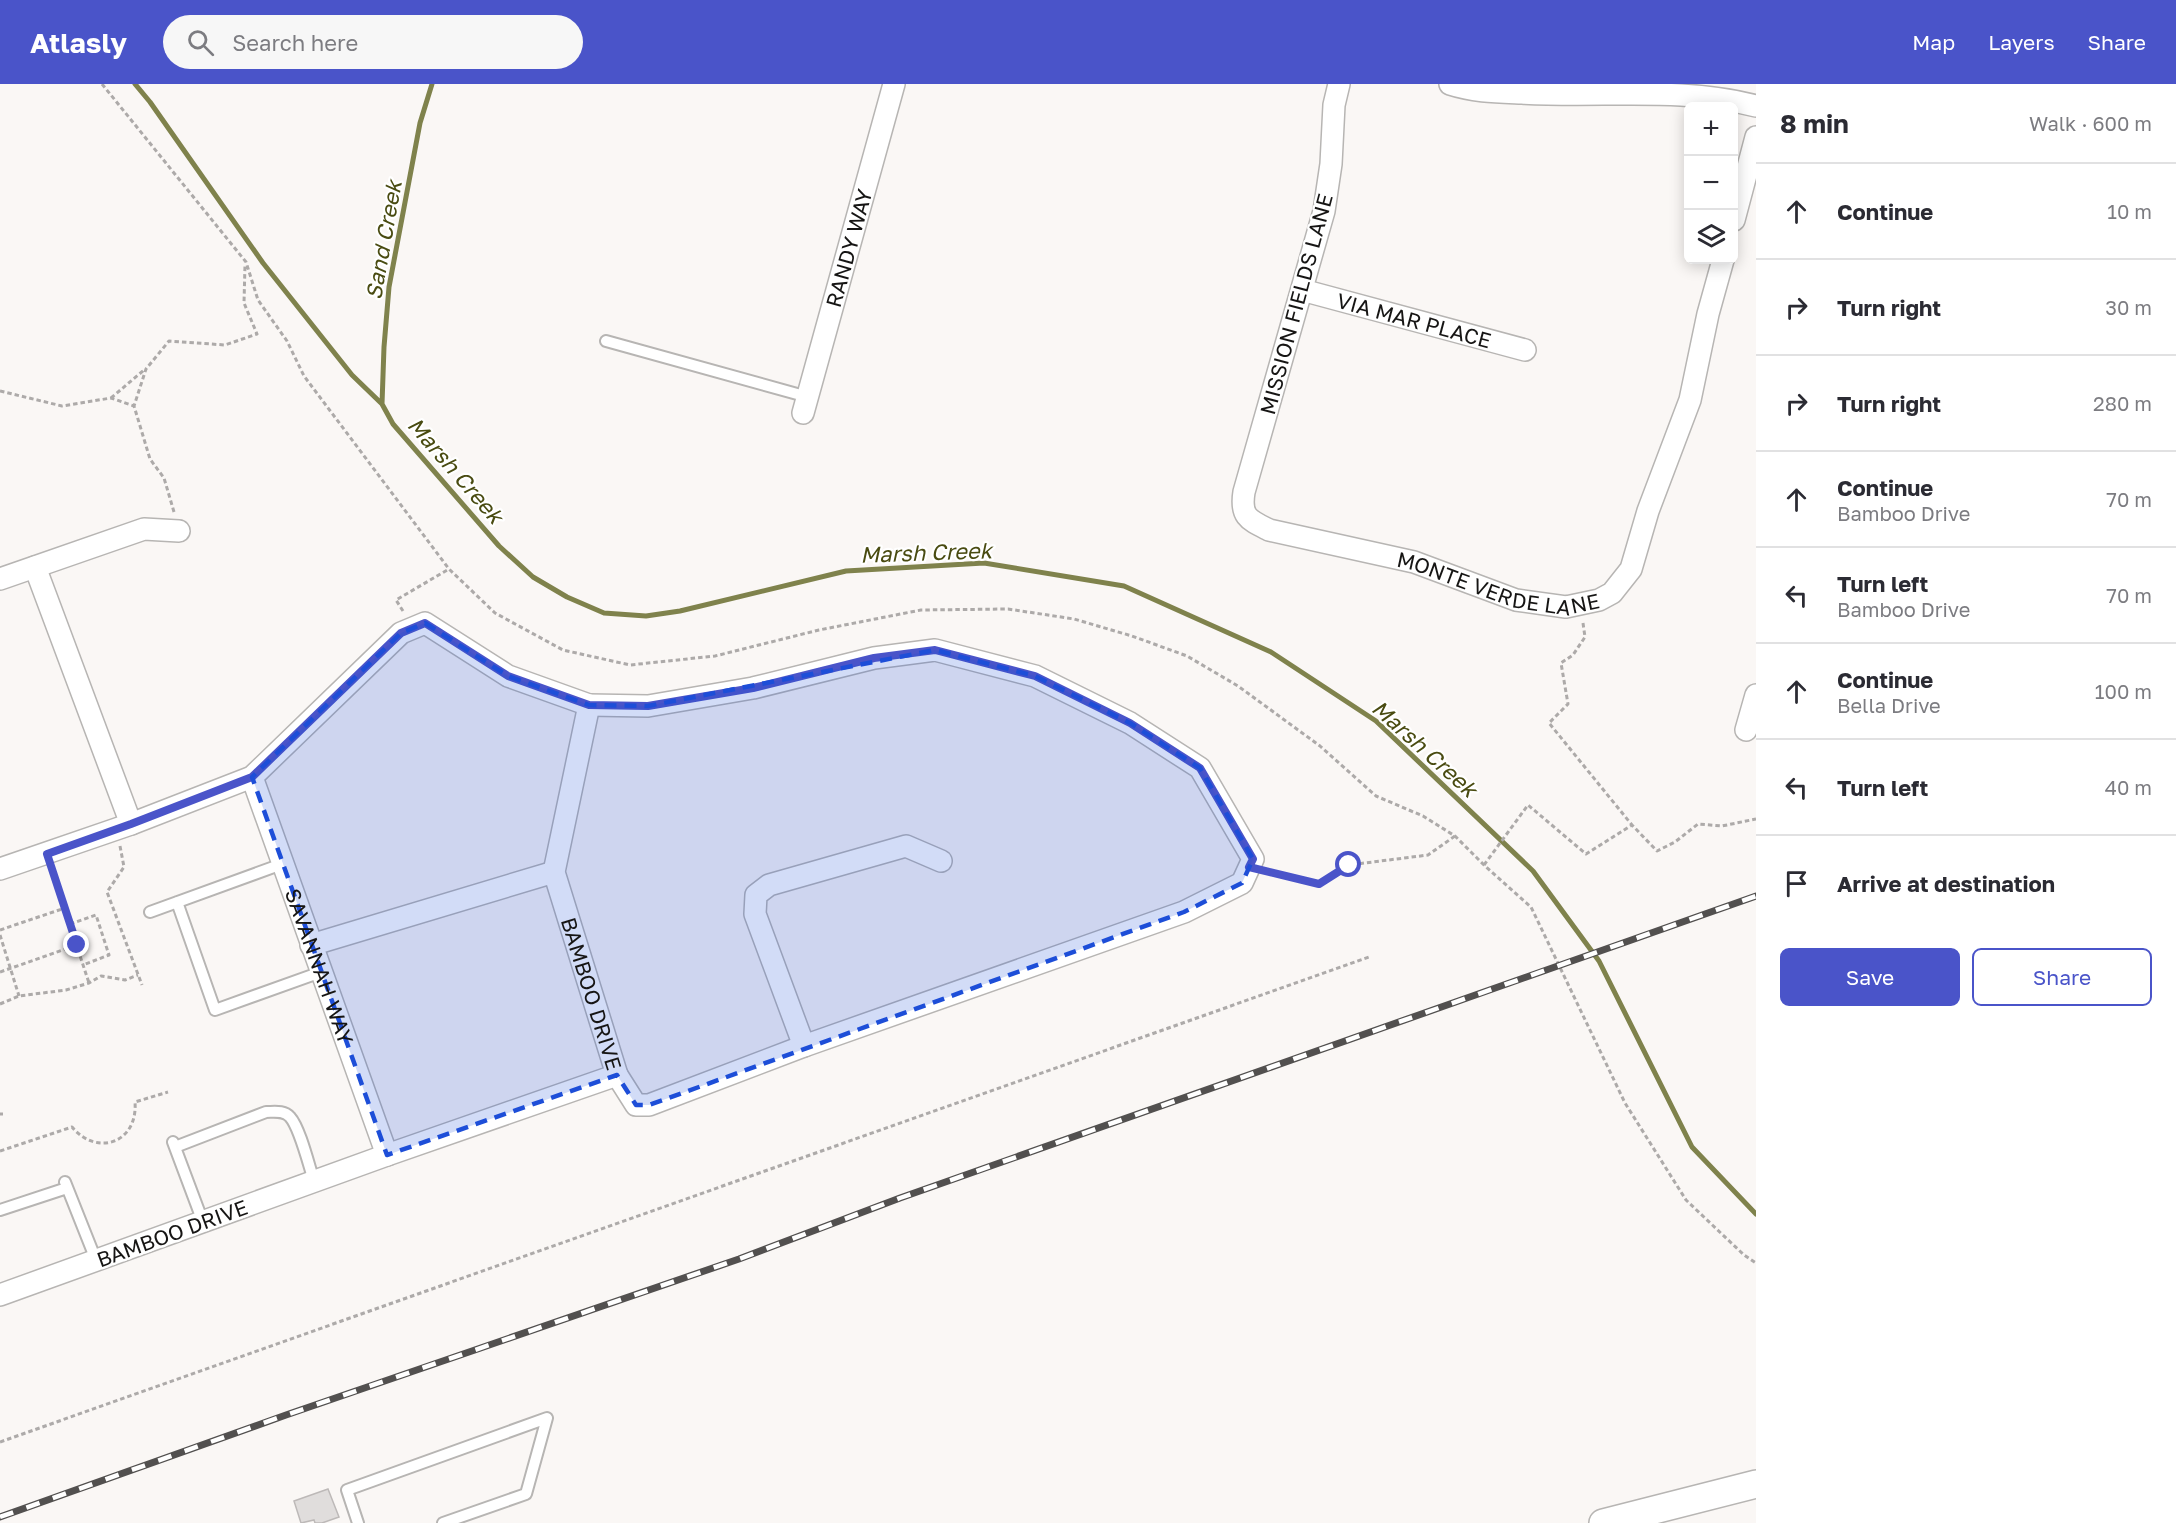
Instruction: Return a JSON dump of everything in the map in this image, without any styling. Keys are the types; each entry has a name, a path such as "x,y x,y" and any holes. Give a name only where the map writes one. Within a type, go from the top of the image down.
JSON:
{"street":[{"name":"RANDY WAY","path":"806,405 894,84"},
{"name":"MISSION FIELDS LANE","path":"1250,520 1242,507 1244,492 1324,211 1331,164 1334,105 1340,84"},
{"path":"1450,84 1471,91 1567,96 1675,95 1726,98 1756,106"},
{"path":"1737,210 1756,137"},
{"name":"MONTE VERDE LANE","path":"1250,520 1269,530 1414,562 1516,600 1566,607 1599,600 1612,593 1631,569 1648,511 1690,400 1708,314 1722,264"},
{"name":"VIA MAR PLACE","path":"1302,290 1525,350"},
{"path":"0,579 144,529 179,531"},
{"path":"35,567 122,827"},
{"path":"0,869 122,827 252,777 401,633 425,623 508,676 589,705 648,706 753,688 874,658 935,650 1035,676 1130,723 1200,768 1253,859 1242,883 1184,912 804,1046 649,1106 636,1105 617,1075"},
{"path":"1746,730 1756,695"},
{"name":"BAMBOO DRIVE","path":"0,1295 314,1181 617,1075 554,872 589,705"},
{"name":"SAVANNAH WAY","path":"252,777 387,1155"},
{"path":"804,1046 755,914 756,895 769,885 906,846 941,861"},
{"path":"311,945 554,872"},
{"path":"1603,1523 1756,1484"}],"lane":[{"path":"606,341 806,405"},
{"path":"150,912 282,864"},
{"path":"177,902 215,1010 321,972"},
{"path":"203,1222 174,1144 257,1116 279,1112 289,1116 301,1141 314,1181"},
{"path":"0,1210 66,1185 96,1260"},
{"path":"358,1523 347,1490 547,1418 526,1494 443,1523"}],"path":[{"path":"111,398 146,369 169,341 225,345 257,334 244,303 246,262"},
{"path":"146,369 134,406 150,459 164,477 179,531"},
{"path":"0,391 62,406 111,398 134,406"},
{"path":"413,628 396,600 449,569"},
{"path":"1581,603 1585,637 1573,655 1560,663 1568,704 1549,723 1632,825 1657,851 1698,825 1722,826 1756,819"},
{"path":"1484,865 1528,805 1586,854 1632,825"},
{"path":"122,827 121,851 124,867 108,892 142,986"},
{"path":"1249,867 1319,884 1349,865 1428,855 1455,836"},
{"path":"47,854 89,983"},
{"path":"0,930 65,908"},
{"path":"70,924 96,915 109,955 83,965"},
{"path":"0,935 20,996"},
{"path":"0,972 77,945"},
{"path":"0,1442 1369,957"},
{"path":"0,1004 20,996 66,990 89,983 101,976 125,980 138,975"},
{"path":"0,1151 72,1127 79,1136 95,1142 111,1142 127,1134 136,1115 135,1102 168,1092"}],"highlighted area":[{"path":"425,623 508,676 589,705 648,706 935,650 1035,676 1130,723 1200,768 1253,859 1242,883 1184,912 649,1105 636,1105 617,1075 387,1155 252,777 401,633"}],"building":[{"path":"328,1489 339,1517 322,1523 315,1523 314,1520 301,1523 294,1501"}],"waterway":[{"name":"Marsh Creek","path":"135,84 263,263 352,375 382,404 393,424 499,546 533,577 567,597 604,613 646,616 680,611 846,571 984,563 1124,586 1271,652 1376,721 1533,871 1599,961 1692,1147 1756,1214"},
{"name":"Sand Creek","path":"382,404 389,287 420,123 432,84"}],"railway":[{"path":"0,1517 286,1415 739,1259 900,1198 1756,896"}],"route":[{"path":"77,945 47,854 252,777 401,633 425,623 508,676 589,705 648,706 753,688 874,658 935,650 1035,676 1130,723 1200,768 1253,859 1249,867 1319,884 1349,865"}]}
